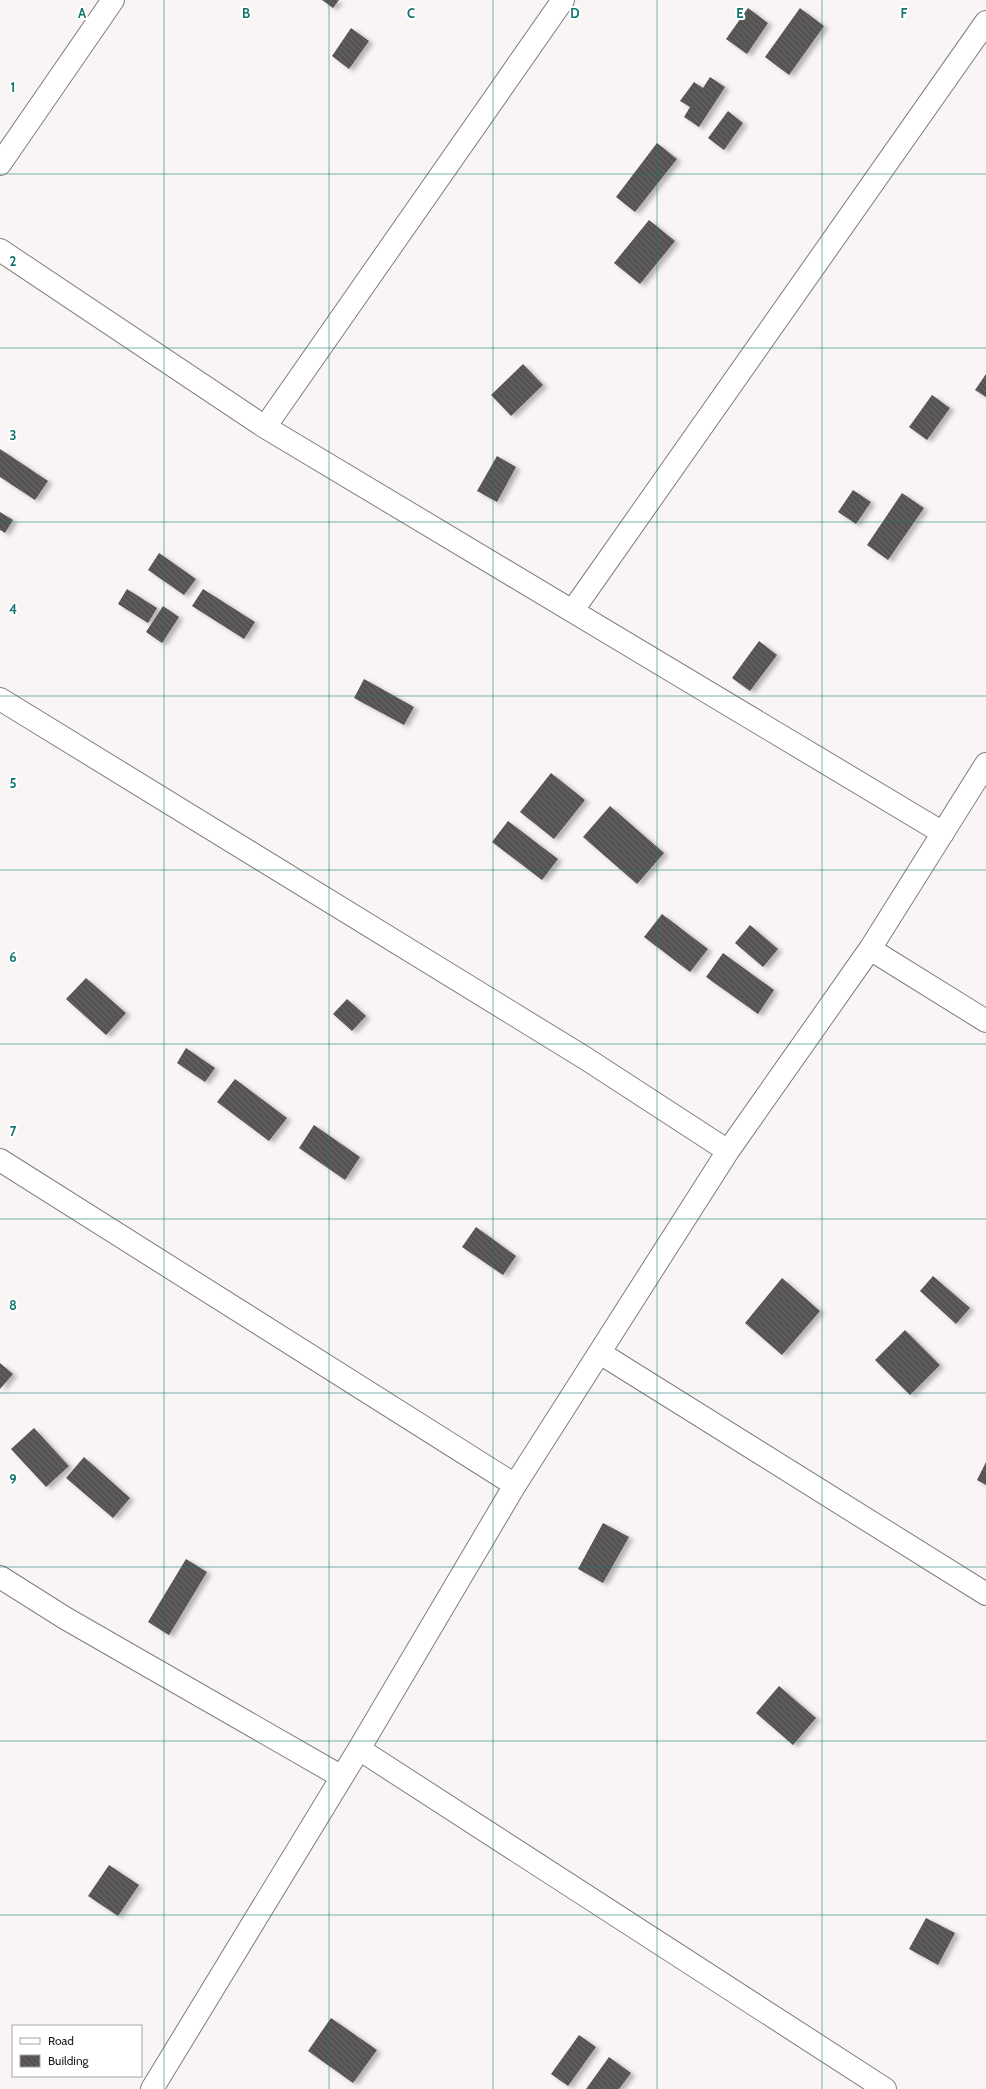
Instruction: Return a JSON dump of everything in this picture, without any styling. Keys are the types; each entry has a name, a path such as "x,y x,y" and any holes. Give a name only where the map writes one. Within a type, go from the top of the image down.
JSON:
{"street":[{"path":"0,164 113,0"},
{"path":"265,427 563,0"},
{"path":"573,610 986,22"},
{"path":"0,250 265,427 573,610 943,833"},
{"path":"0,699 585,1058 728,1151"},
{"path":"152,2089 359,1749 515,1485 728,1151 870,948 986,764"},
{"path":"870,948 986,1021"},
{"path":"0,1160 515,1485"},
{"path":"600,1353 986,1594"},
{"path":"0,1577 65,1618 342,1777"},
{"path":"359,1749 885,2089"}],"building":[{"path":"322,0 339,0 333,8"},
{"path":"748,8 768,23 747,54 726,39"},
{"path":"800,8 824,26 789,75 765,57"},
{"path":"351,28 369,41 349,69 332,56"},
{"path":"710,77 725,87 699,127 684,117 690,107 680,101 694,82 703,88"},
{"path":"728,111 743,123 724,150 708,138"},
{"path":"657,143 677,159 635,212 616,197"},
{"path":"649,220 675,241 640,284 614,263"},
{"path":"523,364 543,385 511,416 491,395"},
{"path":"986,374 986,397 975,390"},
{"path":"932,395 950,408 927,440 909,427"},
{"path":"0,449 48,481 35,500 0,477"},
{"path":"497,456 516,467 497,502 477,491"},
{"path":"853,490 871,502 856,524 838,512"},
{"path":"902,493 924,508 888,560 867,545"},
{"path":"0,512 13,520 5,533 0,530"},
{"path":"159,553 196,579 184,595 148,570"},
{"path":"127,589 157,608 148,623 118,604"},
{"path":"203,589 255,622 244,639 192,606"},
{"path":"163,606 179,617 162,643 146,632"},
{"path":"759,641 777,655 750,691 732,678"},
{"path":"364,679 414,707 404,725 354,698"},
{"path":"551,773 585,800 554,839 520,812"},
{"path":"610,806 664,853 637,884 583,837"},
{"path":"508,821 558,859 542,880 492,842"},
{"path":"662,914 708,949 690,972 644,937"},
{"path":"750,925 778,949 763,967 735,943"},
{"path":"723,953 774,990 758,1014 706,977"},
{"path":"86,978 126,1013 106,1035 66,999"},
{"path":"347,999 366,1016 352,1031 333,1014"},
{"path":"186,1048 215,1068 205,1082 177,1063"},
{"path":"235,1079 287,1118 269,1141 217,1102"},
{"path":"314,1125 360,1157 345,1180 299,1148"},
{"path":"476,1227 516,1256 503,1275 462,1247"},
{"path":"933,1276 970,1308 956,1324 920,1291"},
{"path":"782,1278 820,1311 782,1355 745,1323"},
{"path":"905,1330 940,1365 910,1395 875,1360"},
{"path":"0,1363 13,1374 0,1389"},
{"path":"34,1428 69,1466 46,1487 11,1449"},
{"path":"84,1457 130,1498 113,1518 66,1478"},
{"path":"986,1462 986,1485 977,1480"},
{"path":"603,1523 629,1537 603,1583 578,1569"},
{"path":"186,1559 207,1572 169,1635 148,1622"},
{"path":"779,1686 816,1718 793,1745 756,1713"},
{"path":"109,1865 139,1885 118,1916 88,1896"},
{"path":"926,1918 955,1933 938,1965 909,1949"},
{"path":"331,2018 377,2050 353,2083 308,2051"},
{"path":"579,2035 596,2047 568,2086 551,2074"},
{"path":"609,2057 631,2073 619,2089 586,2089"}]}
